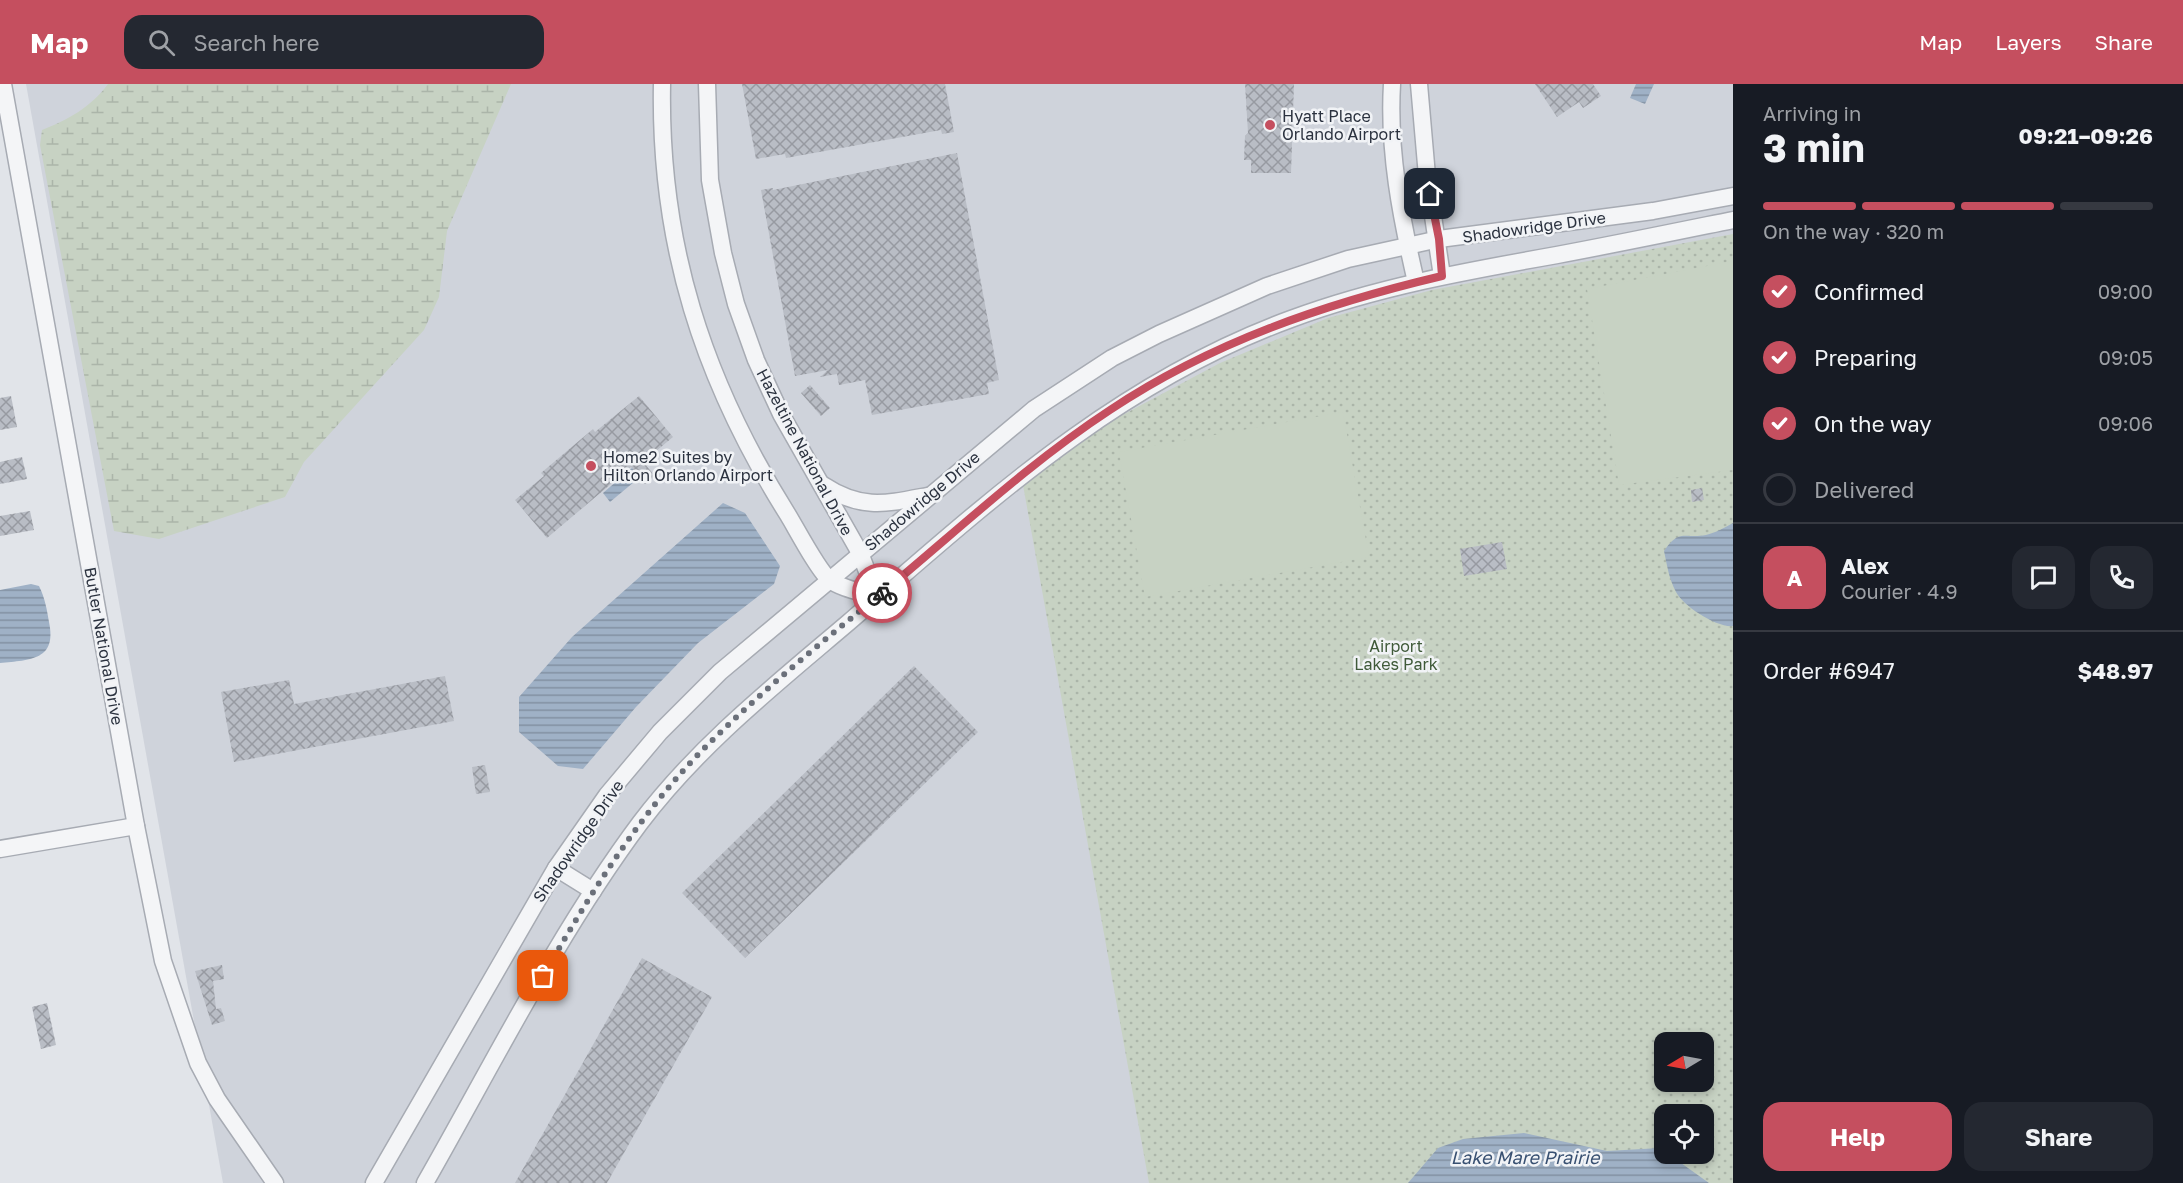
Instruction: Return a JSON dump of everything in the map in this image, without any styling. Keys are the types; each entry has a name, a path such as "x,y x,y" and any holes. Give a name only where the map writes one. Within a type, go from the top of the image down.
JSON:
{"street":[{"name":"Butler National Drive","path":"3,84 136,826 163,961 186,1034 217,1099 275,1183"},
{"path":"662,84 662,141 670,214 685,287 699,338 726,404 748,449 830,580 877,597"},
{"name":"Hazeltine National Drive","path":"707,84 710,180 723,253 736,304 756,360 776,404 860,553 877,597"},
{"path":"1392,84 1394,159 1407,244 1416,282"},
{"path":"1419,84 1427,176 1439,239 1442,276"},
{"name":"Shadowridge Drive","path":"376,1178 556,868 607,795 660,732 720,672 1034,409 1112,358 1188,320 1267,286 1348,258 1407,244 1629,214 1733,196"},
{"name":"Shadowridge Drive","path":"425,1183 593,891 641,822 691,762 779,681 1063,443 1137,393 1204,356 1288,320 1349,299 1442,276 1733,220"},
{"path":"822,485 849,500 870,504 930,495"},
{"path":"0,849 136,826"},
{"path":"556,868 593,891"},
{"path":"363,1183 376,1178"}],"shaded area":[{"path":"26,84 1733,84 1733,1183 223,1183"}],"green space":[{"path":"108,84 511,84 447,231 439,297 424,330 304,462 285,497 159,539 114,531 40,145 42,130 78,112"},
{"name":"Airport Lakes Park","path":"1733,234 1733,1183 1149,1183 1023,485 1113,420 1220,363 1328,318 1432,290"},
{"path":"1733,261 1733,470 1619,485 1587,289"},
{"path":"1343,412 1369,557 1145,597 1119,452"}],"water":[{"path":"1636,84 1654,84 1645,104 1630,98"},
{"path":"633,467 640,477 610,502 603,493"},
{"path":"723,503 745,513 780,566 774,584 698,643 636,707 583,769 558,766 519,732 519,697 572,637"},
{"path":"1733,523 1733,626 1726,626 1710,620 1680,598 1668,572 1664,551 1674,539 1683,536 1706,535"},
{"path":"31,584 39,586 44,600 50,635 49,644 39,656 22,661 0,663 0,590"},
{"name":"Lake Mare Prairie","path":"1524,1133 1607,1151 1654,1148 1654,1164 1682,1164 1709,1183 1408,1183 1438,1148 1463,1139"}],"building":[{"path":"742,84 945,84 954,132 942,134 941,130 786,158 785,154 756,159"},
{"name":"Hyatt Place Orlando Airport","path":"1245,84 1294,84 1291,173 1251,173 1251,160 1244,160 1245,136 1248,133"},
{"path":"1535,84 1593,84 1601,96 1583,108 1579,102 1557,117"},
{"path":"957,153 999,380 987,383 989,394 872,415 865,380 839,385 837,374 820,377 828,370 795,376 761,190 773,188 773,190"},
{"path":"810,385 830,408 821,416 801,393"},
{"path":"11,396 17,427 0,430 0,398"},
{"name":"Home2 Suites by Hilton Orlando Airport","path":"639,396 673,437 643,462 655,476 645,484 631,467 547,538 515,500 544,476 541,473 593,429 595,432"},
{"path":"22,457 27,479 0,484 0,462"},
{"path":"1702,488 1704,500 1692,502 1691,490"},
{"path":"30,511 34,530 0,536 0,516"},
{"path":"1502,542 1507,569 1464,576 1460,549"},
{"path":"914,666 978,732 745,958 682,893"},
{"path":"445,676 454,721 234,762 221,692 289,680 294,704"},
{"path":"485,765 490,792 476,794 472,767"},
{"path":"642,958 712,997 607,1183 515,1183"},
{"path":"222,965 224,979 213,981 216,1009 221,1008 225,1021 212,1025 195,971"},
{"path":"47,1003 56,1045 41,1049 32,1007"}],"way so far":[{"path":"543,976 593,891 641,822 691,762 750,706 882,593"}],"place":[{"name":"Hyatt Place Orlando Airport","path":"1270,125"},
{"name":"Home2 Suites by Hilton Orlando Airport","path":"591,466"}],"route":[{"path":"882,593 1063,443 1108,411 1153,384 1204,356 1310,311 1373,292 1442,276 1439,239 1430,194"}]}
